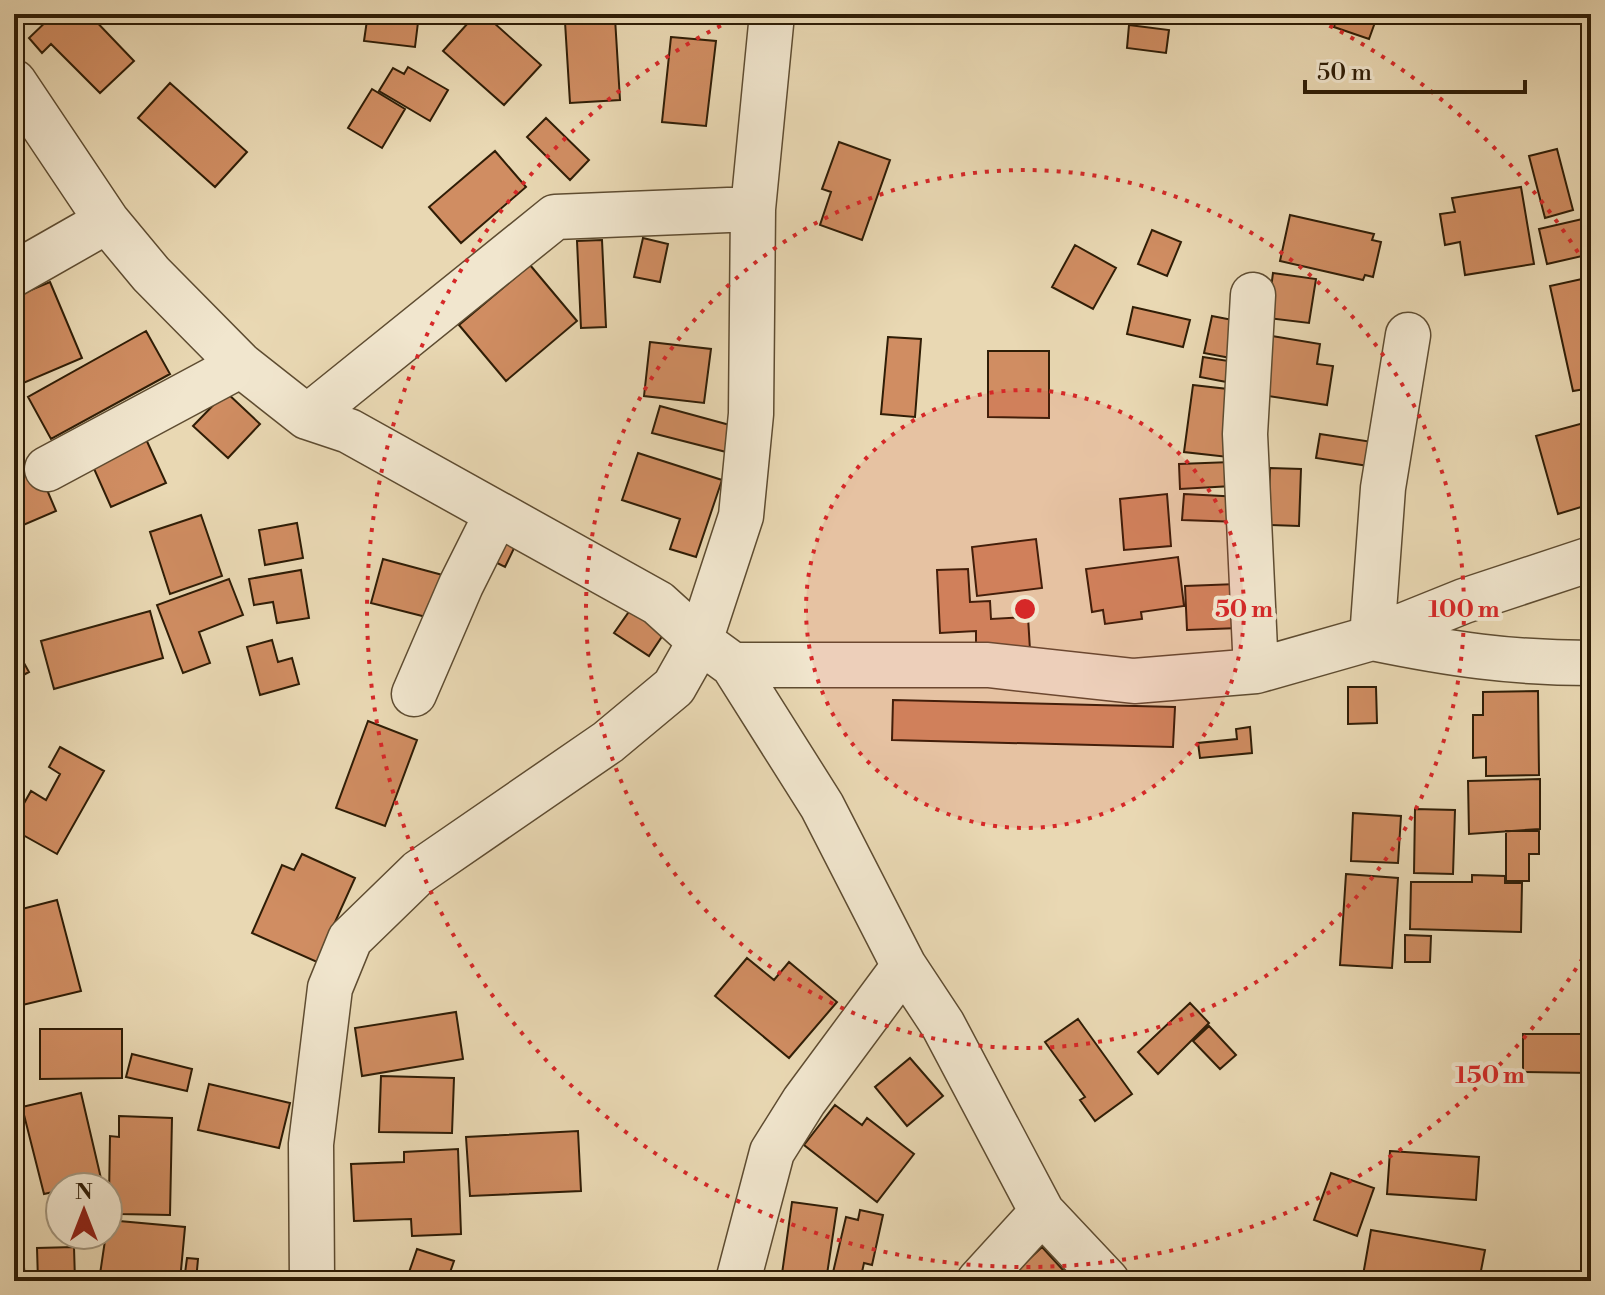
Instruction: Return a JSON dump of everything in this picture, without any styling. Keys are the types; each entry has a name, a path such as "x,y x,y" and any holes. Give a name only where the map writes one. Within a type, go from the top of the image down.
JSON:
{"street":[{"path":"312,1281 311,1144 330,988 350,939 419,872 608,742 716,653 741,516 751,414 753,209 772,14"},
{"path":"14,82 107,221 151,274 241,365 307,417 349,431 658,603 716,653 822,806 904,966 943,1025 1042,1212 1107,1281"},
{"path":"307,417 555,217 753,209"},
{"path":"14,274 107,221"},
{"path":"1253,295 1245,434 1256,671"},
{"path":"1372,638 1383,488 1408,335"},
{"path":"47,469 241,365"},
{"path":"414,694 461,585 496,515"},
{"path":"716,653 988,665 1134,681 1256,671 1372,638 1464,601 1591,559"},
{"path":"1372,638 1448,654 1516,663 1591,663"},
{"path":"738,1281 772,1152 804,1101 904,966"},
{"path":"979,1281 1042,1212"}],"building":[{"path":"54,14 89,14 134,61 100,93 51,44 42,53 29,38"},
{"path":"392,14 419,14 415,47 364,41 367,20 391,23"},
{"path":"476,14 484,14 541,65 504,105 443,51"},
{"path":"1338,14 1378,14 1369,39 1334,27"},
{"path":"615,18 620,100 570,103 565,22"},
{"path":"1129,25 1169,30 1166,53 1127,48"},
{"path":"671,37 716,41 706,126 662,122"},
{"path":"408,67 448,90 430,121 379,91 393,68 404,74"},
{"path":"170,83 247,152 215,187 138,118"},
{"path":"372,89 405,109 382,148 348,128"},
{"path":"546,118 589,160 570,180 527,137"},
{"path":"839,142 890,160 862,240 820,225 831,192 822,189"},
{"path":"1557,149 1573,210 1545,218 1529,156"},
{"path":"495,151 526,187 461,243 429,207"},
{"path":"1521,187 1534,264 1465,275 1460,242 1445,245 1440,214 1455,212 1452,198"},
{"path":"1290,215 1374,234 1372,240 1381,242 1373,277 1365,275 1363,280 1280,261"},
{"path":"1591,217 1591,254 1547,264 1539,229"},
{"path":"1152,230 1181,242 1167,276 1138,264"},
{"path":"643,238 668,244 660,282 634,277"},
{"path":"602,240 606,327 581,328 577,241"},
{"path":"1075,245 1116,268 1093,309 1052,287"},
{"path":"530,265 577,321 506,381 459,325"},
{"path":"1273,273 1316,279 1309,323 1267,318"},
{"path":"1591,277 1591,388 1573,391 1550,286"},
{"path":"50,282 82,358 21,384 14,368 14,297"},
{"path":"1133,307 1190,320 1183,347 1127,334"},
{"path":"1212,316 1248,323 1241,360 1204,353"},
{"path":"146,331 170,374 51,439 28,397"},
{"path":"1272,336 1320,344 1317,364 1333,366 1327,405 1262,395"},
{"path":"888,337 921,339 915,417 881,414"},
{"path":"650,342 711,349 704,403 644,396"},
{"path":"988,351 1049,351 1049,418 988,417"},
{"path":"1203,357 1241,363 1237,384 1200,377"},
{"path":"1193,385 1245,391 1237,458 1184,452"},
{"path":"226,392 260,424 228,458 193,426"},
{"path":"660,406 737,427 730,453 652,433"},
{"path":"1591,421 1591,504 1558,514 1536,436"},
{"path":"1320,434 1379,443 1375,467 1316,458"},
{"path":"145,437 166,483 111,507 91,462"},
{"path":"638,453 722,480 696,557 670,549 680,519 622,500"},
{"path":"1231,462 1232,486 1180,489 1179,464"},
{"path":"36,464 56,511 14,529 14,473"},
{"path":"1270,468 1301,469 1299,526 1268,525"},
{"path":"1167,494 1171,546 1124,550 1120,499"},
{"path":"1184,494 1241,497 1240,522 1182,520"},
{"path":"201,515 222,576 170,594 150,532"},
{"path":"297,523 303,558 265,565 259,530"},
{"path":"496,530 518,540 505,567 483,556"},
{"path":"1036,539 1042,588 977,596 972,547"},
{"path":"1178,557 1184,606 1141,612 1142,619 1105,624 1103,610 1092,612 1086,569"},
{"path":"383,559 450,577 438,620 371,603"},
{"path":"968,569 970,602 990,601 991,619 1028,617 1030,650 976,646 976,631 940,633 937,570"},
{"path":"301,570 309,618 277,623 273,602 254,605 249,579"},
{"path":"229,579 243,615 199,632 210,663 183,673 157,605"},
{"path":"1237,584 1239,628 1187,630 1185,586"},
{"path":"633,606 667,629 649,656 614,633"},
{"path":"150,611 163,658 54,689 41,641"},
{"path":"272,640 278,662 292,658 299,684 260,695 247,647"},
{"path":"14,645 29,672 14,680"},
{"path":"1348,687 1376,687 1377,723 1348,724"},
{"path":"1538,691 1539,775 1486,776 1486,757 1473,758 1473,715 1483,715 1483,692"},
{"path":"893,700 1175,707 1173,747 892,740"},
{"path":"368,721 417,740 385,826 336,808"},
{"path":"1250,727 1252,753 1200,758 1198,743 1237,739 1236,729"},
{"path":"60,747 104,771 57,854 14,830 14,821 31,791 46,800 60,774 49,767"},
{"path":"1540,779 1540,829 1469,834 1468,781"},
{"path":"1415,809 1455,810 1453,874 1414,873"},
{"path":"1353,813 1401,816 1398,863 1351,861"},
{"path":"1506,831 1539,831 1539,854 1529,854 1529,881 1506,881"},
{"path":"302,854 355,878 317,962 252,933 282,865 294,870"},
{"path":"1346,874 1398,878 1392,968 1340,965"},
{"path":"1472,875 1505,876 1505,883 1522,883 1521,932 1410,929 1411,882 1472,882"},
{"path":"57,900 81,991 14,1007 14,911"},
{"path":"1587,900 1591,900 1591,942 1586,942"},
{"path":"1405,935 1431,936 1430,962 1405,962"},
{"path":"747,958 774,980 789,962 837,1002 789,1058 715,996"},
{"path":"1190,1003 1209,1023 1158,1074 1138,1052"},
{"path":"456,1012 463,1059 362,1076 355,1028"},
{"path":"1078,1019 1132,1094 1095,1121 1080,1100 1085,1097 1045,1042"},
{"path":"1209,1026 1236,1055 1220,1069 1193,1041"},
{"path":"40,1029 122,1029 122,1078 40,1079"},
{"path":"1523,1034 1591,1034 1591,1073 1523,1072"},
{"path":"132,1054 192,1069 187,1091 126,1077"},
{"path":"910,1058 943,1096 907,1126 875,1087"},
{"path":"381,1076 454,1078 452,1133 379,1132"},
{"path":"209,1084 290,1103 279,1148 198,1130"},
{"path":"81,1093 99,1171 44,1171 44,1194 22,1107"},
{"path":"835,1105 862,1125 867,1118 914,1154 877,1202 804,1145"},
{"path":"119,1116 172,1118 170,1215 124,1214 124,1171 109,1171 110,1136 119,1137"},
{"path":"578,1131 581,1191 470,1196 466,1137"},
{"path":"458,1149 461,1234 412,1236 411,1219 354,1221 351,1164 404,1162 404,1152"},
{"path":"1390,1151 1479,1157 1476,1200 1387,1194"},
{"path":"1331,1173 1374,1188 1357,1236 1314,1220"},
{"path":"792,1202 837,1208 826,1281 781,1281"},
{"path":"860,1210 883,1215 872,1265 864,1263 860,1281 831,1281 846,1217 858,1220"},
{"path":"124,1221 185,1227 180,1281 99,1281 103,1251 124,1251"},
{"path":"1371,1230 1485,1250 1479,1281 1362,1281"},
{"path":"1042,1247 1073,1281 1006,1281"},
{"path":"37,1248 44,1248 44,1251 74,1251 75,1281 38,1281"},
{"path":"417,1249 454,1261 447,1281 406,1281"},
{"path":"187,1258 198,1259 196,1281 184,1281"},
{"path":"14,1267 24,1267 25,1281 14,1281"}]}
